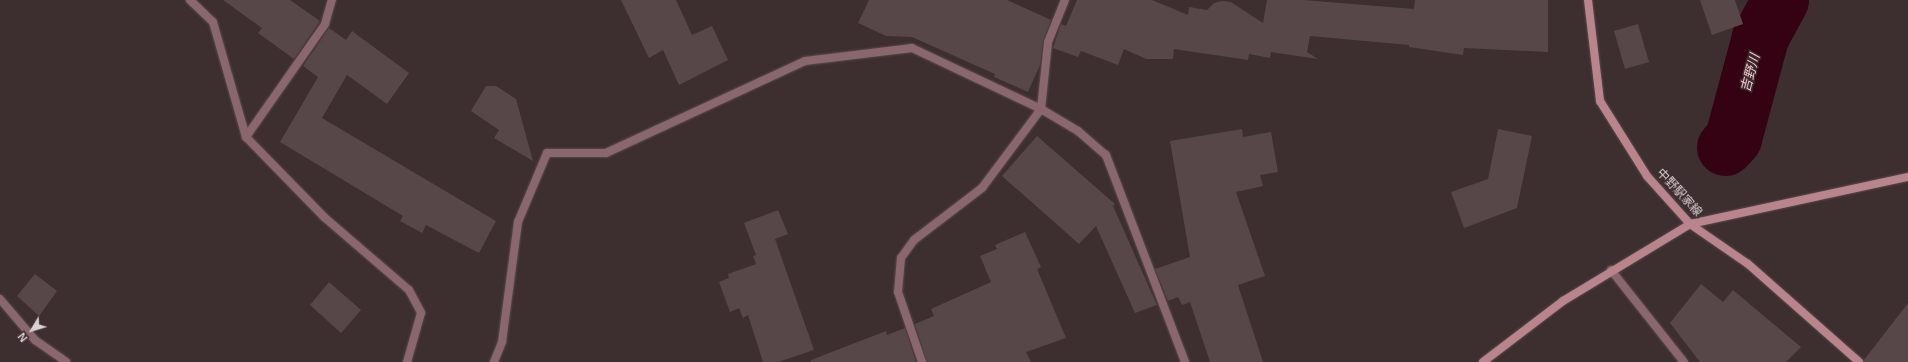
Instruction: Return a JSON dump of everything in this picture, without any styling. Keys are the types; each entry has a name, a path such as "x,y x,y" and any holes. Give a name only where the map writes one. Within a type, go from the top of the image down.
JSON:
{"main road":[{"name":"中野駅家線","path":"1588,0 1600,101 1647,176 1690,224 1748,264 1859,362"},
{"path":"1483,362 1563,301 1611,270 1690,224 1908,177"}],"street":[{"path":"190,0 213,22 246,137 324,217 409,290 421,313 407,362"},
{"path":"246,137 325,24 332,0"},
{"path":"922,362 898,292 901,258 914,240 982,188 1041,110 1048,42 1065,0"},
{"path":"494,362 502,342 518,222 546,153 606,153 805,62 912,48 1041,110 1078,131 1106,155 1185,362"},
{"path":"1611,270 1684,362"},
{"path":"0,299 35,340 66,362"}],"building":[{"path":"223,0 290,0 320,21 294,59 258,33 262,28"},
{"path":"621,0 676,0 692,35 712,26 728,60 679,85 663,50 649,58"},
{"path":"869,0 1007,0 1051,20 1043,41 1040,65 1028,92 994,77 995,74 912,37 886,36 858,23"},
{"path":"1077,0 1152,0 1188,15 1189,7 1207,10 1214,3 1222,1 1231,2 1263,23 1267,0 1303,0 1414,9 1415,0 1548,0 1548,52 1464,48 1463,55 1409,47 1409,45 1310,36 1307,52 1318,59 1271,52 1270,58 1249,54 1248,60 1174,49 1173,59 1146,59 1124,49 1118,65 1081,51 1078,57 1053,48 1061,24 1066,26"},
{"path":"1700,0 1735,0 1743,24 1712,35"},
{"path":"1638,24 1649,62 1625,69 1614,31"},
{"path":"329,28 346,40 352,31 409,73 387,104 347,75 322,118 496,221 479,253 426,225 422,233 400,221 403,216 280,142 318,77 303,66"},
{"path":"486,86 496,86 516,99 533,161 494,138 499,130 471,111"},
{"path":"1242,129 1243,137 1271,132 1278,172 1260,175 1263,186 1236,192 1265,276 1238,285 1263,362 1210,362 1190,302 1182,305 1178,297 1168,301 1155,269 1190,257 1170,141"},
{"path":"1498,129 1532,136 1517,208 1464,228 1451,192 1488,179"},
{"path":"1037,136 1115,204 1113,206 1157,305 1135,313 1096,226 1079,244 1002,176"},
{"path":"778,210 788,234 775,239 814,350 778,362 763,362 748,315 743,318 739,308 730,312 719,282 729,278 728,274 756,264 753,256 756,255 744,223"},
{"path":"1025,232 1041,267 1037,269 1066,338 1026,352 1031,362 927,362 915,324 934,316 931,309 991,282 980,256 997,249 995,245"},
{"path":"35,274 57,291 39,316 17,296"},
{"path":"329,282 361,310 341,333 310,305"},
{"path":"1701,284 1723,302 1733,290 1801,347 1786,362 1700,362 1670,323"},
{"path":"1908,303 1908,362 1864,362 1864,360"},
{"path":"905,328 916,362 811,362 811,360 886,331 887,335"}],"waterway":[{"name":"吉野川","path":"1725,147 1733,138 1760,37 1780,0"}]}
